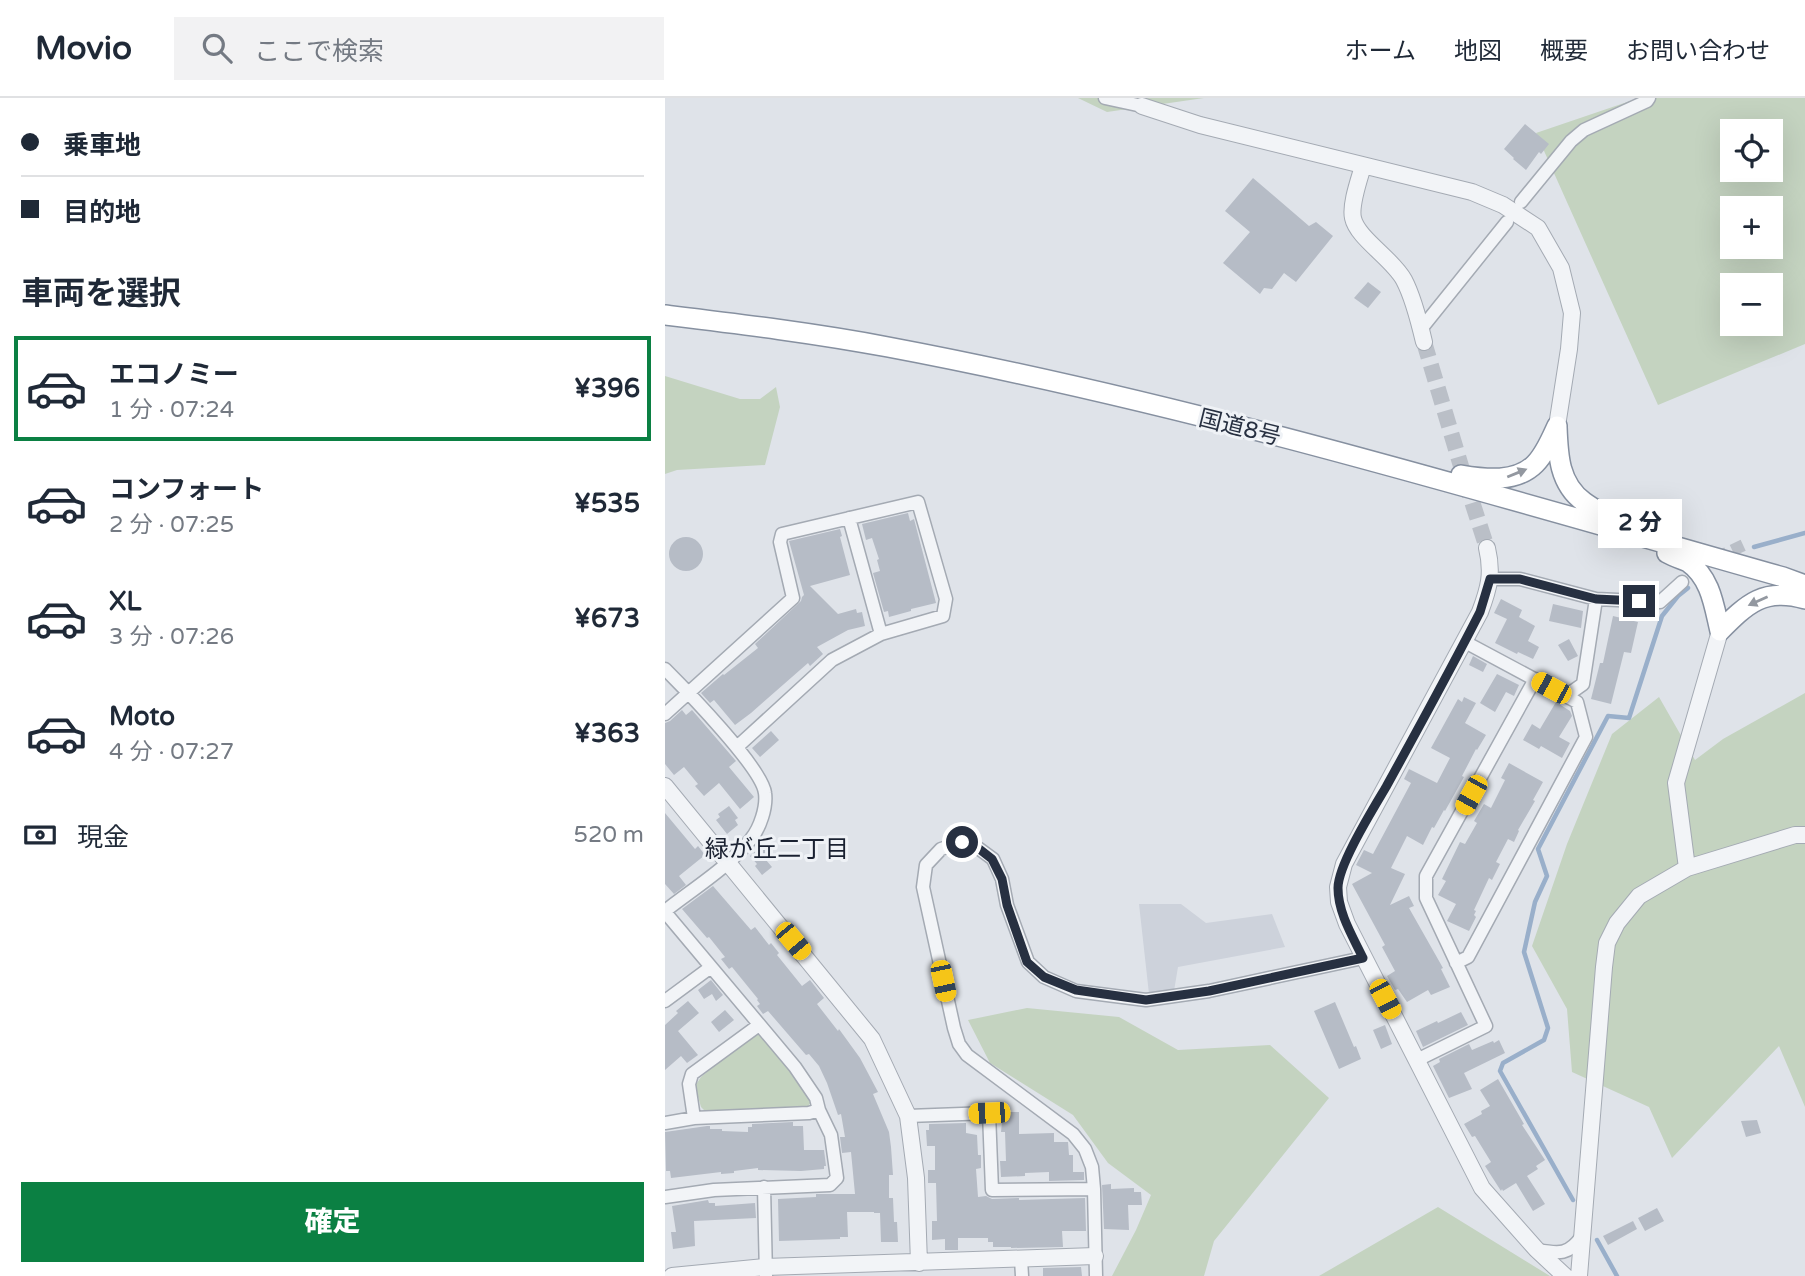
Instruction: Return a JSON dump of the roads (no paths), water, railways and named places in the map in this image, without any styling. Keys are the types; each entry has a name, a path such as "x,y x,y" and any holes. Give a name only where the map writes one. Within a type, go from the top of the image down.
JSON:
{"highway":[{"name":"国道8号","path":"665,315 899,349 1045,379 1354,456 1805,585"},
{"path":"1354,456 1484,479 1501,478 1518,474 1534,465 1557,426"},
{"path":"1557,426 1558,452 1566,483 1576,496 1669,555 1688,562 1702,576 1712,593 1720,631"},
{"path":"1720,631 1744,607 1769,596 1790,594 1805,599"}],"street":[{"path":"1105,98 1136,102"},
{"path":"1124,98 1200,125 1472,192 1503,205 1538,228 1561,268 1572,313 1557,426"},
{"path":"1521,202 1571,141 1584,130 1650,98"},
{"path":"1363,166 1352,217 1364,236 1389,260 1404,280 1422,335"},
{"path":"1422,335 1507,222"},
{"path":"665,714 793,598 780,542 782,534 918,502 946,599 943,616 881,634 832,660 737,747"},
{"path":"849,518 881,634"},
{"path":"1487,548 1490,579 1480,612 1340,876 1339,902 1363,958 1482,1188 1537,1250 1565,1276"},
{"path":"1490,579 1520,579 1596,599 1660,602 1682,582"},
{"path":"1566,696 1583,684 1596,599"},
{"path":"1688,867 1676,783 1720,631"},
{"path":"1456,962 1468,957 1586,737 1577,702 1465,642"},
{"path":"665,669 737,747 758,776 766,793 762,820 751,838 728,862 665,912 795,1067 816,1098 831,1135 837,1178 830,1185 714,1190 665,1197"},
{"path":"1417,1060 1486,1026 1426,898 1426,876 1535,679"},
{"path":"665,786 872,1039 908,1116 916,1178 919,1263"},
{"path":"1579,1276 1607,943 1617,923 1640,895 1688,867 1795,835 1805,835"},
{"path":"1096,1276 1094,1189 1092,1167 1085,1149 1073,1134 967,1055 959,1044 922,887 926,865 941,849 962,842 978,848 992,859 1002,879 1007,905 1027,962 1044,977 1076,990 1146,1000 1209,991 1363,958"},
{"path":"665,1001 711,967"},
{"path":"694,1118 689,1084 692,1074 758,1025"},
{"path":"665,1123 694,1118 809,1114 819,1110"},
{"path":"908,1116 989,1113 992,1190 1094,1189"},
{"path":"764,1187 766,1271"},
{"path":"1537,1250 1560,1253 1569,1250 1583,1234"},
{"path":"672,1276 1095,1256"},
{"path":"1021,1259 1022,1276"}],"waterway":[{"path":"1754,547 1805,533"},
{"path":"1573,1200 1500,1071 1503,1063 1544,1040 1548,1028 1524,952 1535,902 1547,876 1538,849 1608,716 1629,718 1662,616 1688,588"},
{"path":"1597,1240 1617,1276"}],"tunnel":[{"path":"1424,342 1487,548"},
{"path":"1716,558 1748,543"}],"district":[{"name":"緑が丘二丁目","path":"777,849"}]}
